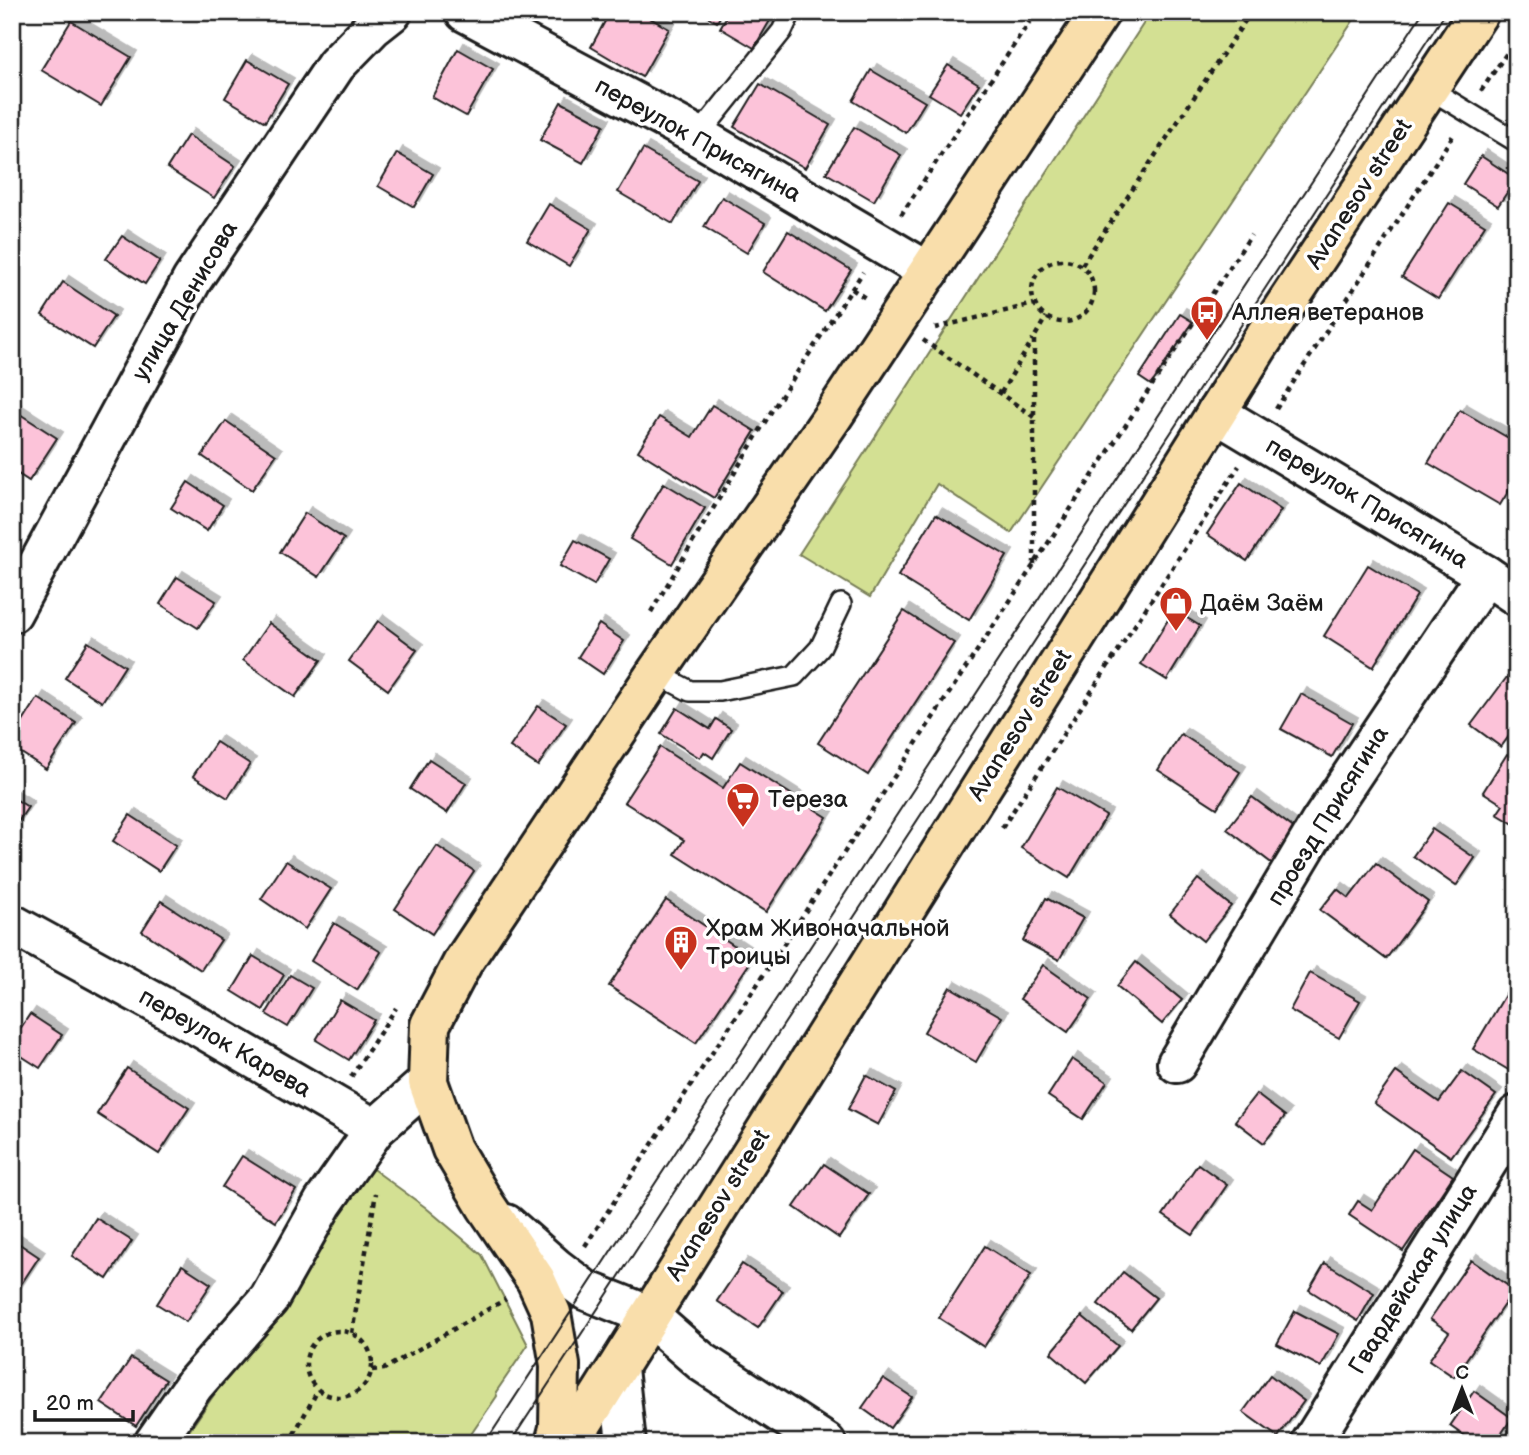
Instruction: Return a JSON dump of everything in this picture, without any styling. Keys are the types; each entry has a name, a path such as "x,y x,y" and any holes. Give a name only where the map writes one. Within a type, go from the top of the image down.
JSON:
{"highway":[{"path":"555,1443 559,1428 560,1365 551,1313 536,1280 486,1206 452,1149 428,1082 430,1025 463,961 833,416 1100,12"},
{"name":"Avanesov street","path":"570,1443 1216,413 1479,12"}],"street":[{"name":"улица Денисова","path":"12,613 192,280 337,65 373,27 392,12"},
{"name":"переулок Присягина","path":"465,12 698,136 929,272"},
{"name":"переулок Присягина","path":"1216,413 1501,585"},
{"name":"проезд Присягина","path":"1177,1063 1320,823 1501,585"},
{"name":"переулок Карева","path":"12,924 334,1104 366,1141"},
{"path":"154,1443 194,1385 269,1298 323,1203 366,1141 428,1082"},
{"name":"Гвардейская улица","path":"1311,1443 1517,1115"},
{"path":"486,1206 585,1290 649,1314 702,1362 826,1443"},
{"path":"618,1368 626,1443"}],"lane":[{"path":"698,136 782,30 792,12"},
{"path":"1428,88 1517,142"},
{"path":"656,673 690,691 720,691 794,676 820,648 841,604"}],"path":[{"path":"650,614 771,412 1036,12"},
{"path":"1082,265 1251,12"},
{"path":"996,838 1517,38"},
{"path":"583,1250 1251,235"},
{"path":"1062,259 1082,265 1089,273 1094,294 1085,313 1067,322 1046,317 1034,304 1032,284 1036,274 1052,261 1062,259"},
{"path":"852,289 877,306"},
{"path":"927,330 1034,304"},
{"path":"1001,393 1046,317"},
{"path":"914,334 1034,417"},
{"path":"1034,338 1034,567"},
{"path":"334,1104 402,999"},
{"path":"352,1333 381,1169 366,1141"},
{"path":"372,1370 384,1369 515,1293"},
{"path":"332,1331 352,1333 368,1348 372,1358 372,1370 361,1389 351,1395 328,1395 318,1390 310,1381 306,1370 309,1350 322,1335 332,1331"},
{"path":"289,1443 318,1390"}],"green space":[{"path":"1151,12 1359,12 1011,533 937,484 870,597 799,554"},
{"path":"370,1167 425,1207 482,1255 528,1345 465,1443 181,1443"}],"building":[{"path":"610,12 639,12 669,29 642,77 591,47"},
{"path":"700,12 723,12 717,22"},
{"path":"729,12 775,12 754,48 720,28"},
{"path":"71,21 131,57 101,106 41,70"},
{"path":"458,49 493,69 466,116 432,97"},
{"path":"247,60 288,84 265,122 225,98"},
{"path":"948,65 979,84 960,113 929,94"},
{"path":"871,70 925,102 906,133 853,101"},
{"path":"760,84 830,125 805,168 734,127"},
{"path":"561,102 604,125 583,163 540,140"},
{"path":"854,127 901,155 874,201 826,173"},
{"path":"188,135 235,166 214,198 167,168"},
{"path":"643,149 698,181 673,224 618,192"},
{"path":"397,153 433,174 414,207 378,186"},
{"path":"1481,156 1516,179 1498,206 1463,184"},
{"path":"722,197 765,223 747,253 704,227"},
{"path":"1449,203 1485,225 1438,299 1402,277"},
{"path":"549,204 591,229 569,266 527,241"},
{"path":"788,231 851,270 825,311 763,272"},
{"path":"122,236 160,261 145,284 106,259"},
{"path":"63,282 114,316 93,348 42,315"},
{"path":"1180,314 1193,322 1151,385 1139,377"},
{"path":"712,405 755,431 714,498 638,451 659,417 692,437"},
{"path":"12,409 57,438 29,481 12,470"},
{"path":"1460,410 1517,443 1517,477 1500,505 1428,463"},
{"path":"226,421 276,455 252,490 202,456"},
{"path":"188,482 223,505 207,531 171,508"},
{"path":"664,483 705,508 672,564 630,539"},
{"path":"1241,483 1281,510 1247,561 1207,534"},
{"path":"305,513 344,539 319,577 280,552"},
{"path":"936,514 1007,556 969,620 898,576"},
{"path":"575,540 609,559 594,585 560,566"},
{"path":"1368,565 1417,595 1373,667 1324,636"},
{"path":"177,577 216,601 198,628 160,604"},
{"path":"1174,610 1200,626 1167,680 1141,664"},
{"path":"904,611 954,643 868,775 818,743"},
{"path":"378,621 417,650 388,690 349,661"},
{"path":"269,623 321,660 295,697 243,660"},
{"path":"599,624 624,641 603,674 578,657"},
{"path":"88,642 125,666 102,702 65,678"},
{"path":"1507,677 1517,684 1517,725 1501,747 1471,725"},
{"path":"1301,694 1352,723 1332,757 1281,729"},
{"path":"38,698 76,723 46,769 12,747 12,739"},
{"path":"538,706 566,724 538,766 510,747"},
{"path":"677,708 710,729 716,719 731,729 713,758 704,752 700,758 661,734"},
{"path":"1181,734 1240,772 1217,808 1158,770"},
{"path":"216,742 250,764 228,798 193,776"},
{"name":"Тереза","path":"660,747 723,788 740,762 827,817 766,912 675,854 684,840 624,802"},
{"path":"1507,754 1517,760 1517,826 1497,814 1503,805 1483,792"},
{"path":"429,759 466,783 447,813 410,789"},
{"path":"1057,787 1106,816 1069,878 1021,848"},
{"path":"12,797 28,807 12,831"},
{"path":"1252,797 1299,832 1274,865 1227,829"},
{"path":"130,815 176,845 159,871 113,841"},
{"path":"1432,829 1475,858 1456,886 1413,856"},
{"path":"437,846 474,871 432,934 395,909"},
{"path":"286,861 331,889 305,929 261,899"},
{"path":"1376,863 1428,902 1386,959 1320,910 1337,889 1349,898"},
{"path":"1198,879 1231,906 1203,941 1170,914"},
{"path":"1046,898 1083,918 1059,960 1023,941"},
{"name":"Храм Живоначальной Троицы","path":"666,900 753,958 696,1043 609,986"},
{"path":"161,901 221,940 201,970 142,931"},
{"path":"334,923 381,952 357,990 311,961"},
{"path":"253,956 284,975 263,1010 232,991"},
{"path":"1136,962 1182,1000 1162,1024 1117,986"},
{"path":"1043,965 1091,999 1068,1032 1020,999"},
{"path":"1310,973 1360,1001 1339,1038 1290,1010"},
{"path":"290,975 312,988 288,1027 266,1014"},
{"path":"1511,985 1517,989 1517,1075 1473,1049"},
{"path":"950,987 1002,1017 976,1062 924,1032"},
{"path":"340,1000 374,1020 349,1060 316,1040"},
{"path":"30,1014 62,1035 40,1068 12,1050 12,1041"},
{"path":"1072,1059 1107,1082 1083,1119 1048,1096"},
{"path":"127,1068 189,1108 159,1154 97,1114"},
{"path":"1462,1071 1496,1095 1451,1157 1374,1103 1396,1072 1439,1102"},
{"path":"866,1075 896,1092 878,1125 848,1109"},
{"path":"1256,1094 1285,1116 1264,1143 1235,1121"},
{"path":"1413,1149 1453,1176 1403,1251 1349,1215 1358,1201 1372,1210"},
{"path":"242,1156 296,1190 276,1222 222,1187"},
{"path":"824,1164 869,1194 839,1238 794,1207"},
{"path":"1198,1164 1227,1185 1193,1235 1163,1215"},
{"path":"96,1218 132,1241 107,1279 72,1256"},
{"path":"12,1239 39,1257 12,1298"},
{"path":"985,1246 1031,1275 984,1347 939,1318"},
{"path":"1471,1260 1514,1290 1454,1377 1429,1360 1449,1332 1430,1319"},
{"path":"1325,1263 1374,1293 1358,1321 1309,1290"},
{"path":"742,1264 783,1291 758,1328 717,1301"},
{"path":"182,1265 211,1284 186,1322 157,1304"},
{"path":"1123,1272 1156,1298 1131,1329 1098,1304"},
{"path":"1295,1311 1339,1334 1321,1367 1277,1344"},
{"path":"1082,1316 1118,1346 1086,1383 1051,1353"},
{"path":"131,1358 166,1380 136,1426 101,1403"},
{"path":"1270,1375 1304,1401 1278,1437 1243,1412"},
{"path":"883,1378 912,1397 890,1428 862,1408"},
{"path":"1474,1391 1512,1418 1495,1443 1474,1443 1450,1426"}],"tram line":[{"path":"485,1443 1423,12"},
{"path":"510,1443 1446,12"}],"place":[{"name":"Аллея ветеранов","path":"1207,342"},
{"name":"Даём Заём","path":"1176,633"},
{"name":"Тереза","path":"743,829"},
{"name":"Храм Живоначальной Троицы","path":"681,972"}]}
